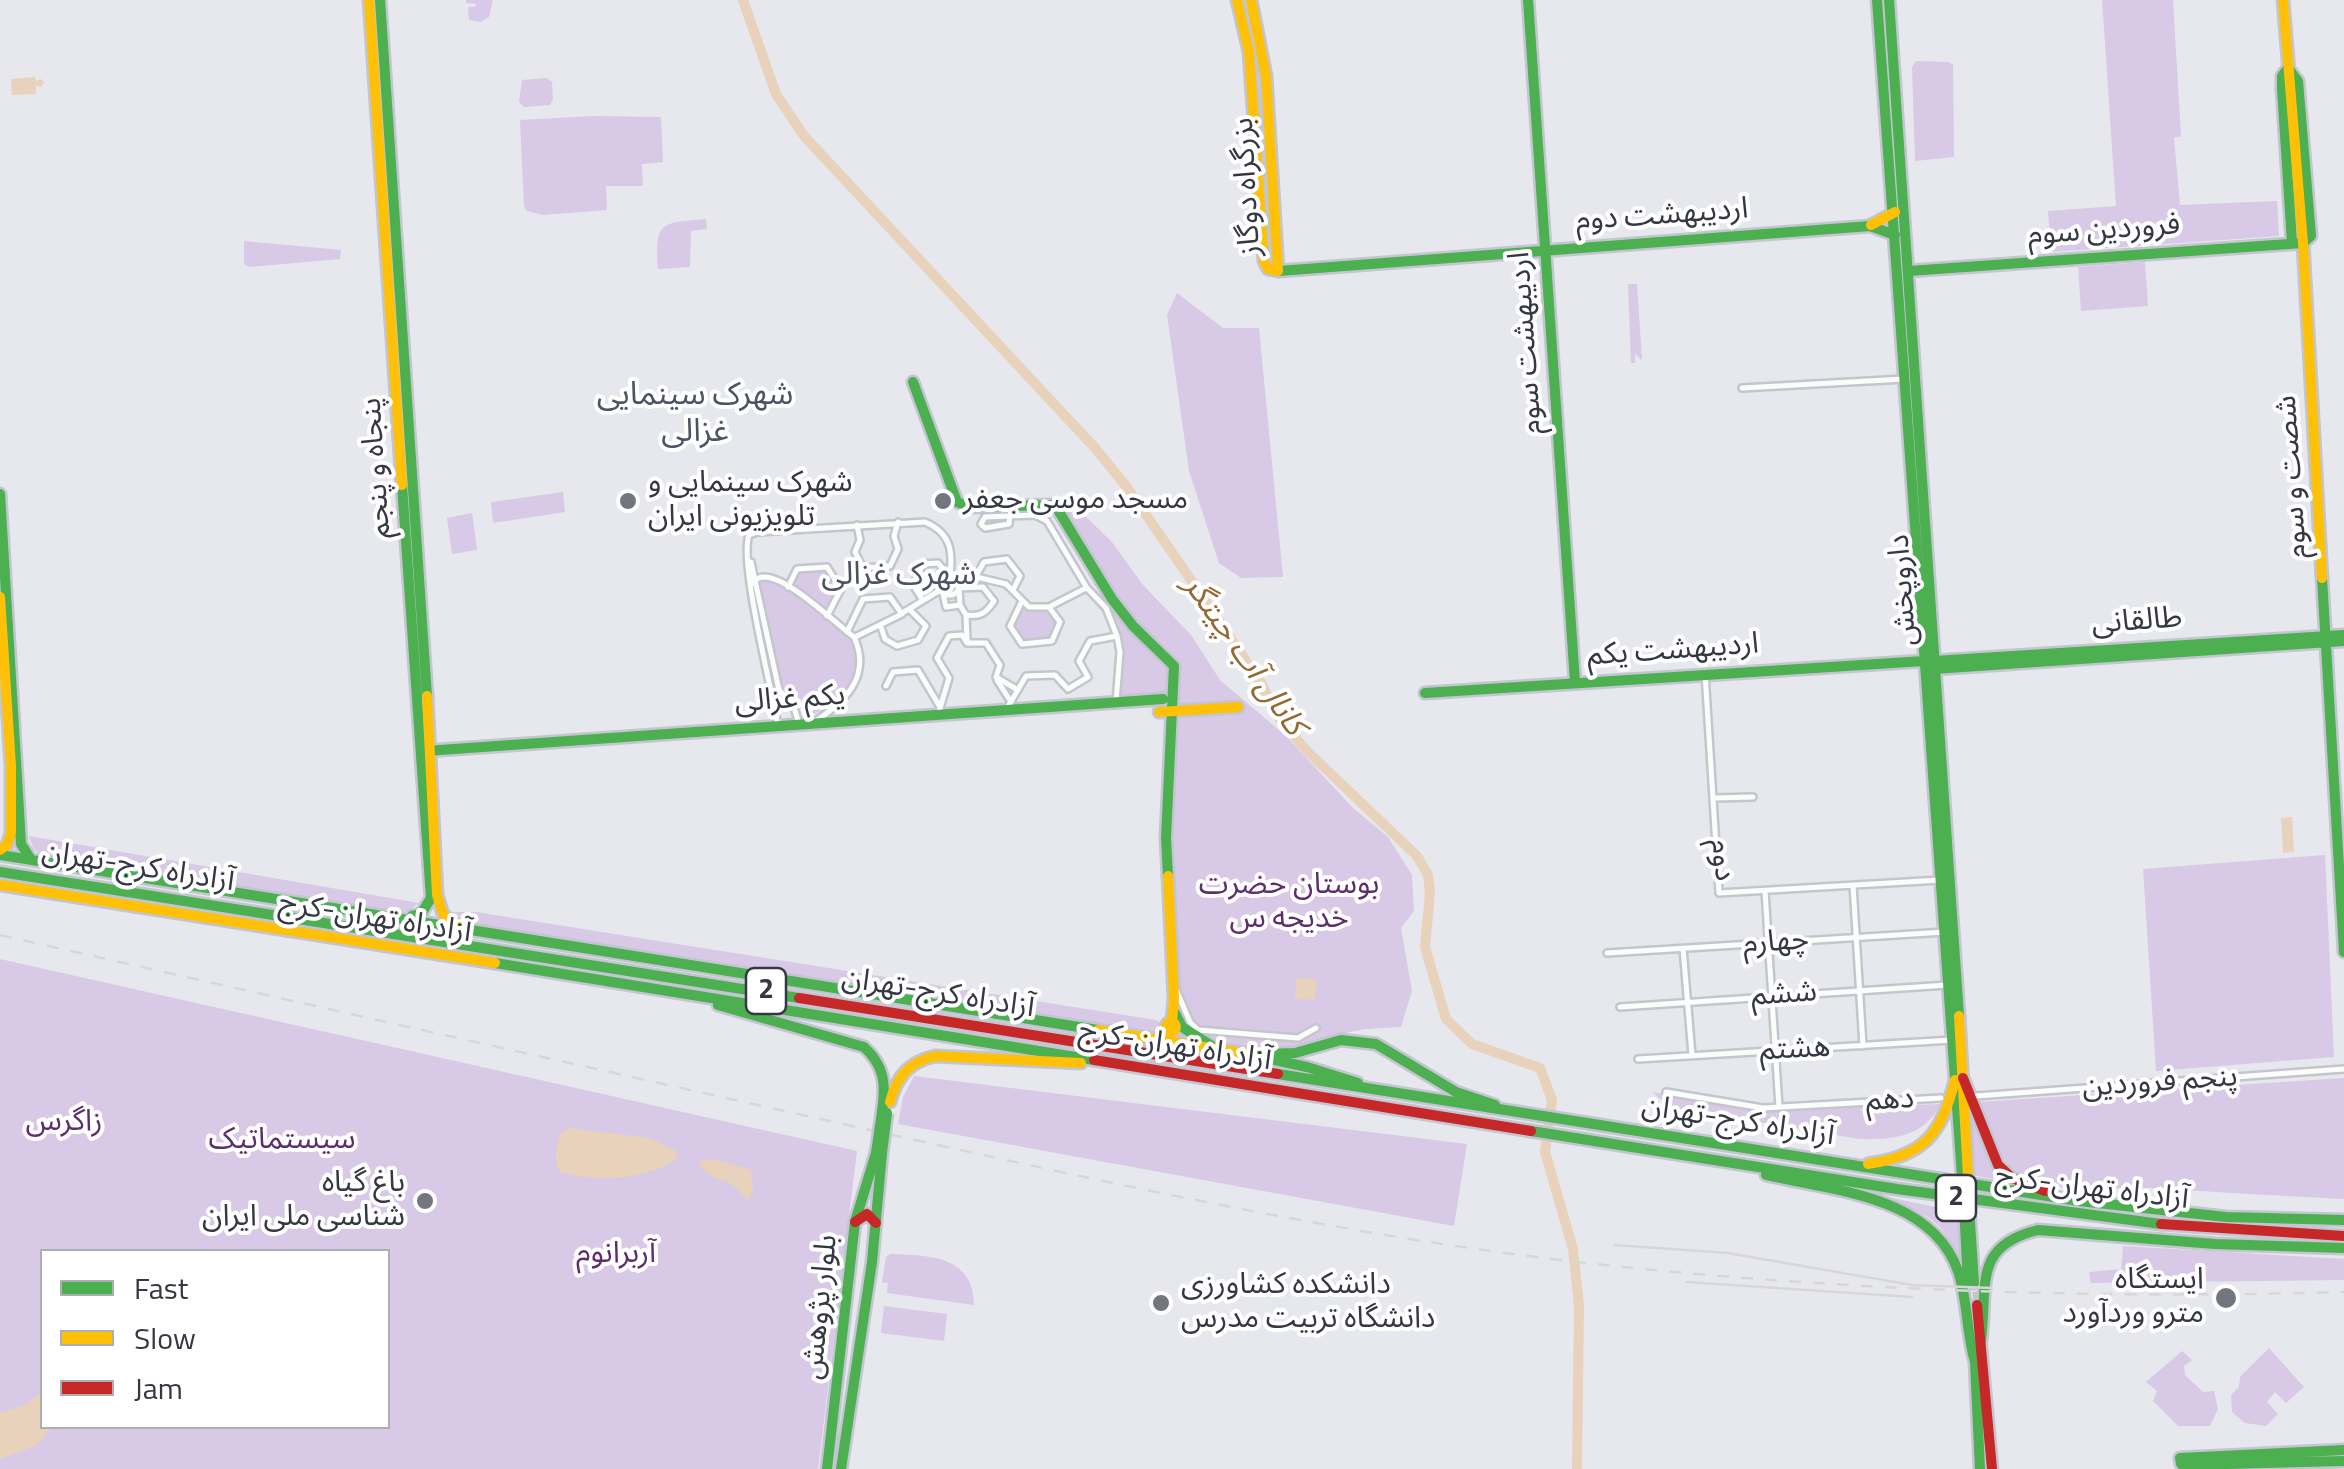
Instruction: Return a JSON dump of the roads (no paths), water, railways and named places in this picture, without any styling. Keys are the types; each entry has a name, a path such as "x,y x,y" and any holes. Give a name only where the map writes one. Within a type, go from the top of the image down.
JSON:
{"main road":[{"name":"پنجاه و پنجم","path":"368,0 390,223"},
{"name":"پنجاه و پنجم","path":"380,0 390,223 434,896"},
{"name":"بزرگراه دوگاز","path":"1235,0 1250,68 1264,261 1268,269 1278,271 1272,140 1255,0"},
{"name":"اردیبهشت سوم","path":"1528,0 1575,682"},
{"name":"داروپخش","path":"1877,0 1908,271 1965,1176"},
{"name":"داروپخش","path":"1889,0 1899,213 1895,235 1904,380 1931,664"},
{"name":"شصت و سوم","path":"2283,0 2326,618 2335,638 2344,952"},
{"name":"اردیبهشت دوم","path":"1278,271 1870,226 1899,213"},
{"name":"اردیبهشت دوم","path":"1870,226 1895,235"},
{"name":"فروردین سوم","path":"1908,271 2298,243"},
{"path":"913,382 957,502 970,507 1054,506 1112,599 1174,666 1166,838 1174,983 1171,1030"},
{"path":"0,494 14,766 22,848 30,859"},
{"path":"0,597 5,749 14,766"},
{"name":"طالقانی","path":"1931,664 2335,638"},
{"name":"اردیبهشت یکم","path":"1425,693 1705,673 1931,664"},
{"name":"یکم غزالی","path":"424,751 1008,706 1163,699"},
{"path":"1159,712 1238,707"},
{"path":"2,850 11,832 5,782 14,766"},
{"name":"داروپخش","path":"1940,826 1940,880 1947,901 1945,932 1952,1040 1959,1079"},
{"path":"2,850 22,848"},
{"path":"2,850 30,859 457,926 1171,1030 1217,1049 1308,1067 1388,1093"},
{"name":"آزادراه کرج-تهران","path":"0,872 2079,1201 2226,1217 2344,1220"},
{"name":"آزادراه تهران-کرج","path":"0,886 1571,1138 2066,1213 2219,1229 2344,1236"},
{"path":"406,918 422,914 434,896 443,914 457,926"},
{"path":"683,994 864,1047 878,1058 886,1077 879,1153"},
{"path":"1171,1030 1182,1028 1217,1049"},
{"path":"1247,1054 1287,1054 1340,1040 1376,1044 1456,1092 1532,1115"},
{"path":"885,1113 894,1082 903,1070 922,1058 1078,1063 1102,1060"},
{"path":"1837,1164 1887,1162 1920,1148 1946,1118 1959,1079"},
{"path":"1959,1079 2004,1172 2030,1186 2079,1201"},
{"name":"بلوار پژوهش","path":"827,1469 856,1222 879,1153"},
{"name":"بلوار پژوهش","path":"841,1469 872,1262 879,1153"},
{"path":"1728,1162 1882,1204 1914,1216 1932,1229 1958,1270 1968,1346 1974,1362"},
{"path":"1966,1206 1971,1283"},
{"path":"856,1222 866,1214 876,1224"},
{"path":"1992,1469 1982,1340 1983,1280 2006,1240 2038,1230 2180,1242 2344,1248"},
{"path":"852,1259 861,1266 872,1262"},
{"path":"1980,1469 1973,1306 1982,1340"},
{"path":"2228,1463 2344,1450"},
{"path":"2190,1467 2181,1464 2180,1458 2228,1463 2344,1461"},
{"path":"2262,1469 2277,1462"}],"street":[{"path":"1742,388 1904,380"},
{"path":"1010,515 1009,524 1002,527 985,528 980,524 984,518 1010,515 1035,515 1047,521 1087,588 1106,608 1120,652 1116,702"},
{"path":"856,524 860,540 854,552 864,568 890,566 898,549 894,536 898,522"},
{"path":"778,726 771,669 746,545 749,535 856,524 925,522 944,535 952,548 950,577"},
{"path":"854,637 881,626 942,590 952,594 984,562 1007,560 1020,576 1013,590"},
{"path":"922,599 913,586 923,564 938,564 957,580 968,643"},
{"path":"788,587 797,568 827,567 841,589 826,616"},
{"path":"960,605 946,607 943,581 950,577 972,576 1006,584 1029,608 1049,607 1087,588"},
{"path":"754,582 766,577 788,587 854,637 862,666 858,677 839,704 814,722"},
{"path":"959,588 984,586 994,600 987,612 978,617 966,616"},
{"path":"847,632 863,599 890,597 902,614"},
{"path":"1022,601 1010,626 1022,644 1052,642 1060,622 1049,607"},
{"path":"881,626 885,639 898,646 918,640 926,626 910,609"},
{"path":"939,711 949,678 937,658 949,636 962,634 968,643"},
{"path":"1008,706 1026,676 1056,675 1068,689 1088,677 1079,660 1090,640 1117,636"},
{"path":"968,643 986,643 1000,665 996,677 1008,706"},
{"path":"771,669 799,724"},
{"path":"886,686 893,672 918,670 939,711"},
{"name":"دوم","path":"1705,673 1720,894 1940,880"},
{"path":"996,677 1018,690"},
{"path":"930,690 949,678"},
{"path":"775,707 788,700"},
{"path":"1715,798 1753,797"},
{"path":"1853,885 1862,1046"},
{"path":"1765,890 1779,1107"},
{"name":"چهارم","path":"1607,953 1945,932"},
{"path":"1683,948 1692,1056"},
{"path":"1174,983 1190,1022 1198,1030 1298,1038 1316,1028"},
{"name":"ششم","path":"1620,1007 1948,986"},
{"name":"هشتم","path":"1638,1059 1952,1040"},
{"name":"پنجم فروردین","path":"1976,1096 2344,1070"},
{"name":"دهم","path":"1666,1092 1763,1108 1941,1098"}],"waterway":[{"name":"کانال آب چیتگر","path":"743,0 776,94 804,136 1095,448 1207,603 1261,683 1281,722 1417,856 1428,875 1430,893 1425,947 1446,1019 1472,1044 1540,1068 1552,1100 1545,1152 1573,1249 1579,1306 1577,1469"}],"tunnel":[{"path":"1974,1283 1977,1305"}],"tram line":[{"path":"1615,1245 1728,1253 1912,1285 1992,1288"},
{"path":"1687,1282 1912,1297"}],"railway":[{"path":"0,935 1039,1167 1414,1240 1604,1265 1881,1287 2066,1293 2344,1292"}],"place":[{"name":"شهرک سینمایی و تلویزیونی ایران","path":"628,501"},
{"name":"مسجد موسی جعفر","path":"943,501"},
{"name":"باغ گیاه‌ شناسی ملی ایران","path":"425,1201"},
{"name":"ایستگاه مترو وردآورد","path":"2226,1298"},
{"name":"دانشکده کشاورزی دانشگاه تربیت مدرس","path":"1161,1303"}],"district":[{"name":"شهرک سینمایی غزالی","path":"695,414"},
{"name":"شهرک غزالی","path":"899,576"}],"park label":[{"name":"بوستان حضرت خدیجه س","path":"1289,903"},
{"name":"زاگرس","path":"64,1123"},
{"name":"سیستماتیک","path":"282,1141"},
{"name":"آربرانوم","path":"616,1255"}]}
